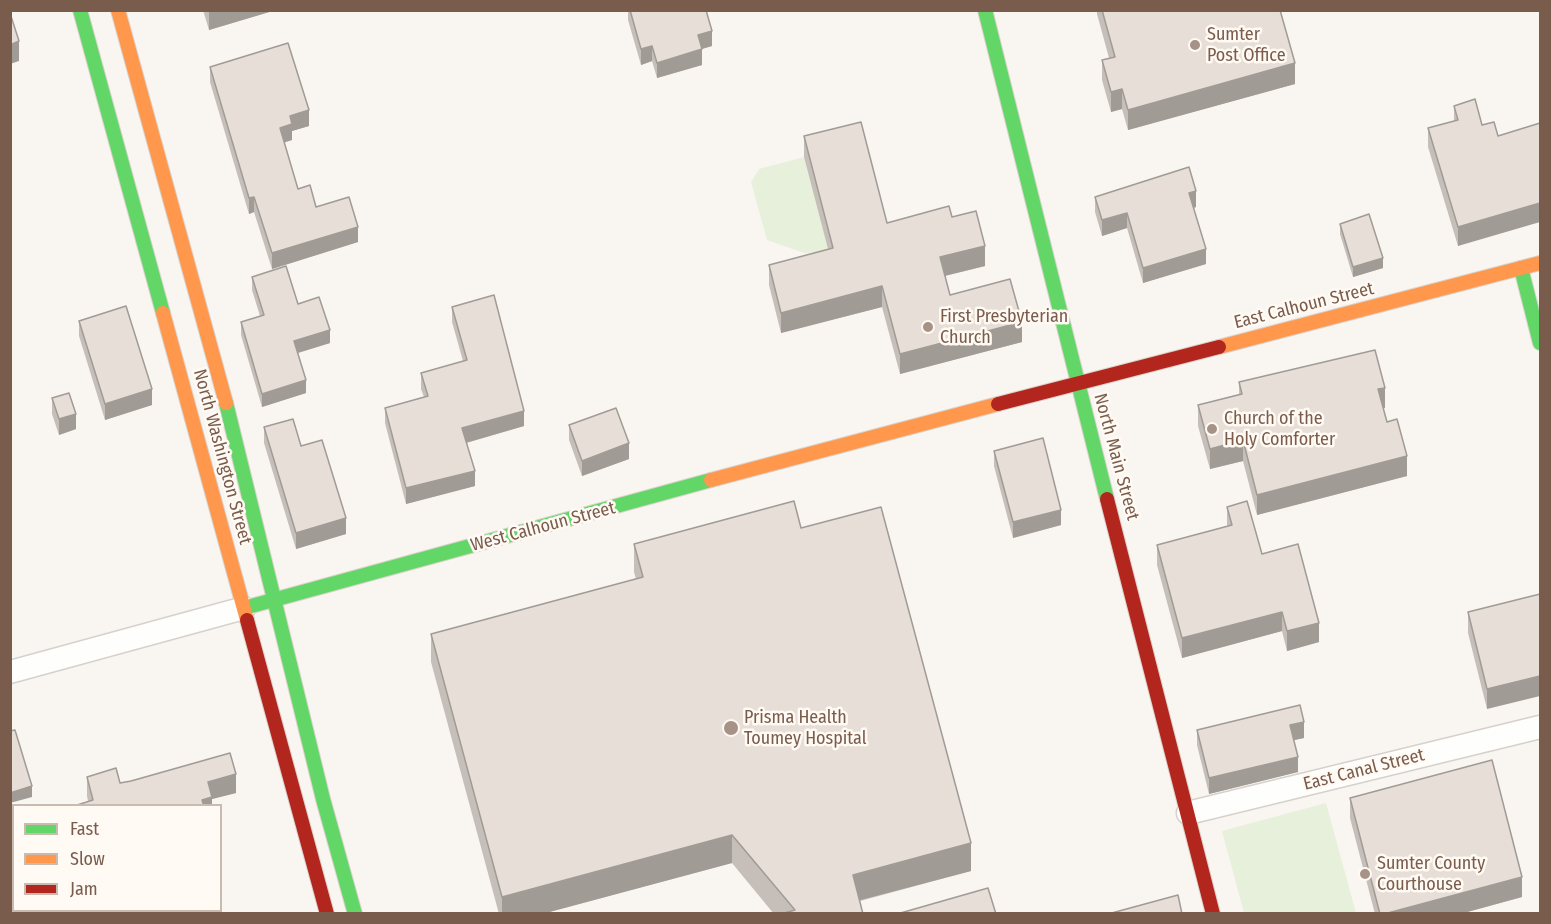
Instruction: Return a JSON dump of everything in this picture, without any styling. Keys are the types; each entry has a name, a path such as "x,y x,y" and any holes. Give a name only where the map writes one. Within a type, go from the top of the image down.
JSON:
{"main road":[{"name":"North Washington Street","path":"80,10 327,914"},
{"name":"North Washington Street","path":"118,10 222,386 323,799 355,914"},
{"name":"North Main Street","path":"985,10 1213,914"},
{"name":"East Calhoun Street","path":"1077,382 1540,263"},
{"path":"1521,268 1540,344"},
{"name":"West Calhoun Street","path":"244,608 1077,382"}],"street":[{"name":"West Calhoun Street","path":"10,672 244,608"},
{"name":"East Canal Street","path":"1188,813 1540,727"}],"green space":[{"path":"804,157 829,252 804,253 767,240 751,182 759,169"},
{"path":"1326,803 1356,913 1244,913 1222,831"}],"building":[{"path":"630,10 706,10 712,31 698,35 702,49 657,63 652,46 641,49"},
{"name":"Sumter Post Office","path":"1102,10 1280,10 1295,63 1128,110 1122,89 1111,92 1102,60 1115,57"},
{"path":"10,13 19,41 10,45"},
{"path":"288,43 309,110 290,116 292,124 280,128 298,189 310,185 316,207 349,197 358,227 272,253 254,197 249,198 210,67"},
{"path":"1475,99 1482,125 1494,122 1498,136 1540,123 1540,203 1458,227 1428,128 1458,120 1454,106"},
{"path":"861,122 887,223 949,206 952,217 976,211 985,246 940,257 950,295 1010,279 1022,322 900,354 882,286 781,313 769,265 833,248 804,136"},
{"path":"1189,167 1196,191 1189,193 1206,249 1143,268 1127,213 1102,220 1095,197"},
{"path":"1369,214 1383,258 1353,267 1340,224"},
{"path":"286,266 298,304 319,297 330,330 294,341 306,380 262,394 241,322 264,315 252,277"},
{"path":"494,295 524,411 462,428 475,471 406,488 385,408 428,396 421,373 467,360 452,307"},
{"path":"126,306 152,389 105,404 79,321"},
{"path":"1375,350 1385,388 1378,389 1387,422 1397,419 1407,456 1257,495 1243,440 1210,449 1198,405 1242,394 1239,382"},
{"path":"69,393 76,414 59,419 52,398"},
{"path":"616,408 629,443 582,461 569,425"},
{"path":"293,419 301,446 322,440 346,518 296,533 264,427"},
{"path":"1043,438 1061,510 1013,522 994,451"},
{"path":"794,501 801,528 881,507 971,843 853,875 863,914 781,914 795,910 732,835 502,897 431,634 643,577 634,544"},
{"path":"1247,501 1262,554 1298,544 1319,623 1287,631 1282,612 1182,638 1157,545 1232,525 1227,507"},
{"path":"1540,594 1540,676 1487,689 1468,612"},
{"path":"1300,705 1304,722 1290,725 1298,757 1209,778 1197,730"},
{"path":"15,730 32,786 10,793 10,731"},
{"path":"230,753 236,774 208,782 212,797 202,800 203,804 80,804 93,800 87,777 116,768 120,783"},
{"name":"Sumter County Courthouse","path":"1492,760 1522,877 1380,914 1350,798"},
{"path":"10,824 12,824 12,854 10,854"},
{"path":"988,888 996,914 897,914"},
{"path":"1178,895 1182,914 1108,914"}],"traffic: fast":[{"path":"80,10 163,313"},
{"path":"985,10 1107,499"},
{"path":"1521,268 1540,343"},
{"path":"226,403 323,799 355,914"},
{"path":"244,608 711,480"}],"traffic: slow":[{"path":"118,10 226,403"},
{"path":"1219,347 1540,263"},
{"path":"163,313 247,620"},
{"path":"711,480 998,404"}],"traffic: jam":[{"path":"998,404 1219,347"},
{"path":"1107,499 1213,914"},
{"path":"247,620 327,914"}],"place":[{"name":"Sumter Post Office","path":"1195,45"},
{"name":"First Presbyterian Church","path":"928,327"},
{"name":"Church of the Holy Comforter","path":"1212,429"},
{"name":"Prisma Health Toumey Hospital","path":"731,728"},
{"name":"Sumter County Courthouse","path":"1365,874"}]}
